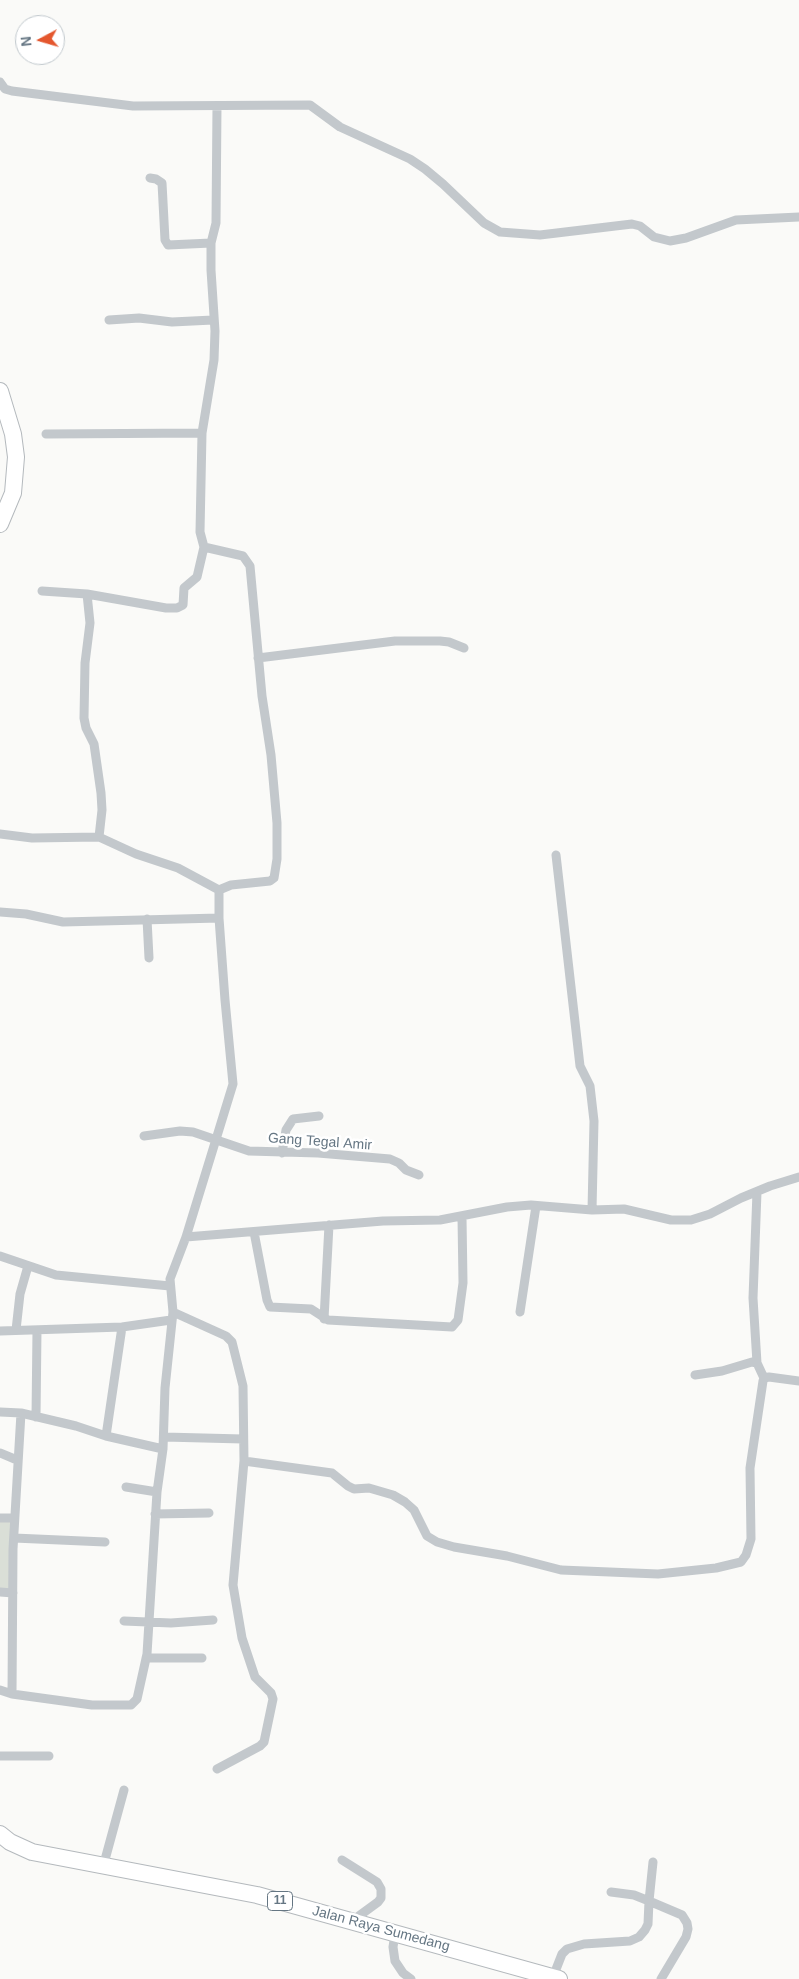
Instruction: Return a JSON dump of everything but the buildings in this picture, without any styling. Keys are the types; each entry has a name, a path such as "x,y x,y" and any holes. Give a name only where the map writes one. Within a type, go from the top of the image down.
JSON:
{"highway":[{"path":"0,391 13,434 16,457 14,493 0,524"},
{"name":"Jalan Raya Sumedang","path":"0,1834 10,1842 32,1852 257,1895 556,1978"}],"street":[{"path":"0,82 6,89 12,91 134,106 310,105 340,127 403,156 425,169 484,223 500,232 540,235 632,224 640,226 654,237 670,241 686,238 736,220 799,217"},
{"path":"42,591 87,594 166,608 180,607 183,605 184,588 197,577 204,546 200,532 202,433 214,360 215,331 211,278 211,243 216,223 217,106"},
{"path":"150,178 162,182 165,240 168,245 211,243"},
{"path":"109,320 139,318 172,322 213,320"},
{"path":"46,434 202,433"},
{"path":"204,546 243,556 250,566 258,658 277,823 275,875 270,880 231,885 219,890"},
{"path":"87,594 90,623 85,663 84,718 86,728 94,744 101,793 102,810 99,837"},
{"path":"258,658 395,641 440,641 464,648"},
{"path":"0,834 32,838 99,837 136,854 178,868 219,890"},
{"path":"556,855 580,1066 590,1086 594,1122 592,1210"},
{"path":"0,1690 12,1694 75,1703 131,1705 137,1699 146,1658 155,1514 164,1437 165,1388 172,1316 170,1286 174,1265 186,1237 233,1084 219,918 219,890"},
{"path":"0,912 26,914 63,922 219,918"},
{"path":"146,919 149,958"},
{"path":"282,1153 286,1130 293,1119 319,1116"},
{"name":"Gang Tegal Amir","path":"144,1136 180,1131 193,1132 249,1151 318,1153 390,1160 406,1170 419,1175"},
{"path":"186,1237 383,1221 419,1222 462,1217 508,1208 536,1206 592,1210 624,1208 671,1220 691,1220 710,1214 757,1192 799,1177"},
{"path":"244,1461 332,1474 354,1489 369,1488 393,1495 405,1502 414,1510 427,1536 438,1542 454,1547 508,1556 561,1570 658,1574 716,1568 741,1562 749,1547 750,1468 759,1398 764,1378 757,1363 753,1298 757,1192"},
{"path":"520,1312 536,1206"},
{"path":"254,1232 269,1306 282,1309 311,1309 317,1311 324,1319 454,1327 458,1320 463,1283 462,1217"},
{"path":"324,1319 329,1225"},
{"path":"0,1256 56,1275 170,1286"},
{"path":"16,1330 20,1294 28,1266"},
{"path":"0,1331 122,1327 172,1316 226,1336 232,1342 243,1386 244,1461 233,1585 242,1638 255,1677 271,1694 273,1699 264,1742 217,1769"},
{"path":"106,1436 122,1327"},
{"path":"36,1417 37,1330"},
{"path":"695,1375 722,1371 752,1362 757,1363"},
{"path":"764,1378 784,1378 799,1381"},
{"path":"0,1412 21,1413 163,1449"},
{"path":"12,1694 14,1518 21,1413"},
{"path":"164,1437 243,1439"},
{"path":"0,1453 17,1460"},
{"path":"126,1487 157,1492"},
{"path":"155,1514 208,1513"},
{"path":"0,1518 14,1518"},
{"path":"14,1538 104,1542"},
{"path":"0,1592 13,1592"},
{"path":"124,1621 172,1623 213,1620"},
{"path":"146,1658 202,1658"},
{"path":"0,1756 49,1756"},
{"path":"103,1867 124,1790"},
{"path":"342,1860 377,1882 381,1889 381,1898 378,1902 352,1921"},
{"path":"556,1978 562,1954 567,1949 584,1944 630,1941 642,1934 648,1924 653,1862"},
{"path":"611,1892 634,1895 649,1901 682,1915 687,1923 686,1938 661,1979"},
{"path":"395,1934 393,1948 395,1960 411,1979"}],"shaded area":[{"path":"0,1518 14,1518 13,1593 0,1592"}]}
